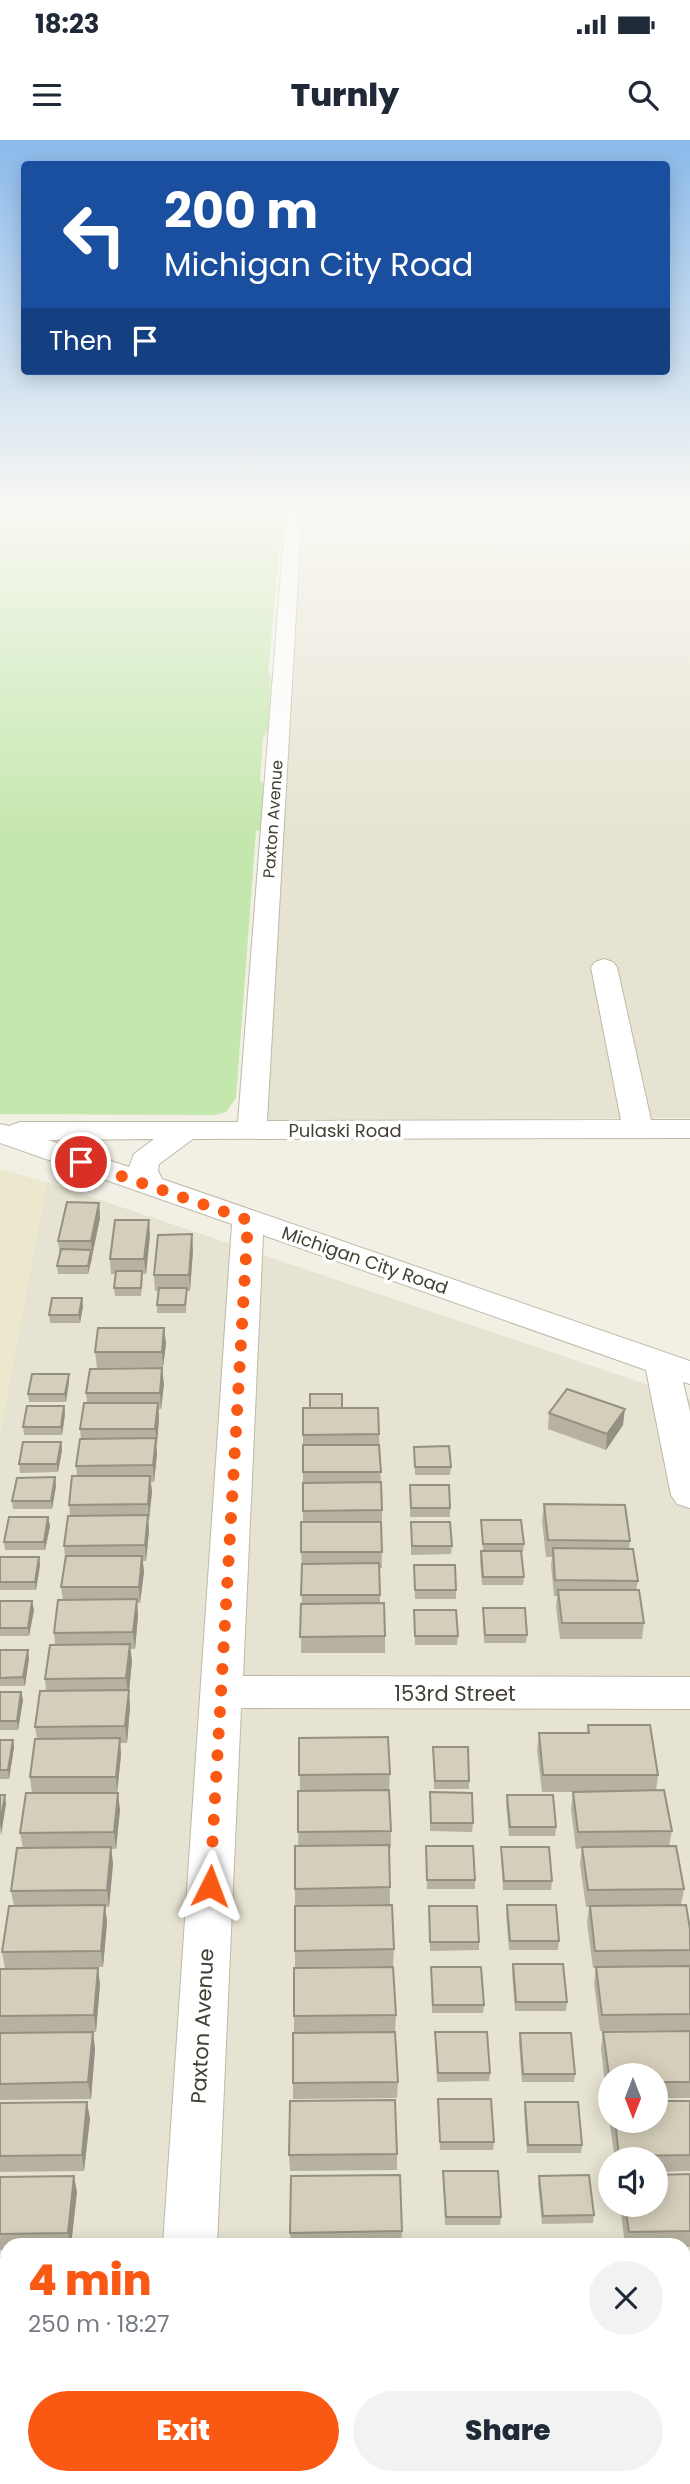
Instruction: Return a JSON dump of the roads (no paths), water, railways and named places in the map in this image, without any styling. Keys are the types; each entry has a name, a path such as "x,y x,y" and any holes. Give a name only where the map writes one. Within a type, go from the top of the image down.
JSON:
{"street":[{"name":"Paxton Avenue","path":"252,1130 287,617"},
{"path":"604,967 638,1129"},
{"name":"Pulaski Road","path":"0,1132 690,1129"},
{"path":"149,1185 143,1171 145,1160 185,1131"},
{"name":"Michigan City Road","path":"0,1132 676,1368"},
{"name":"Paxton Avenue","path":"190,2238 248,1220"},
{"path":"676,1368 690,1495"},
{"name":"153rd Street","path":"221,1692 690,1693"}]}
